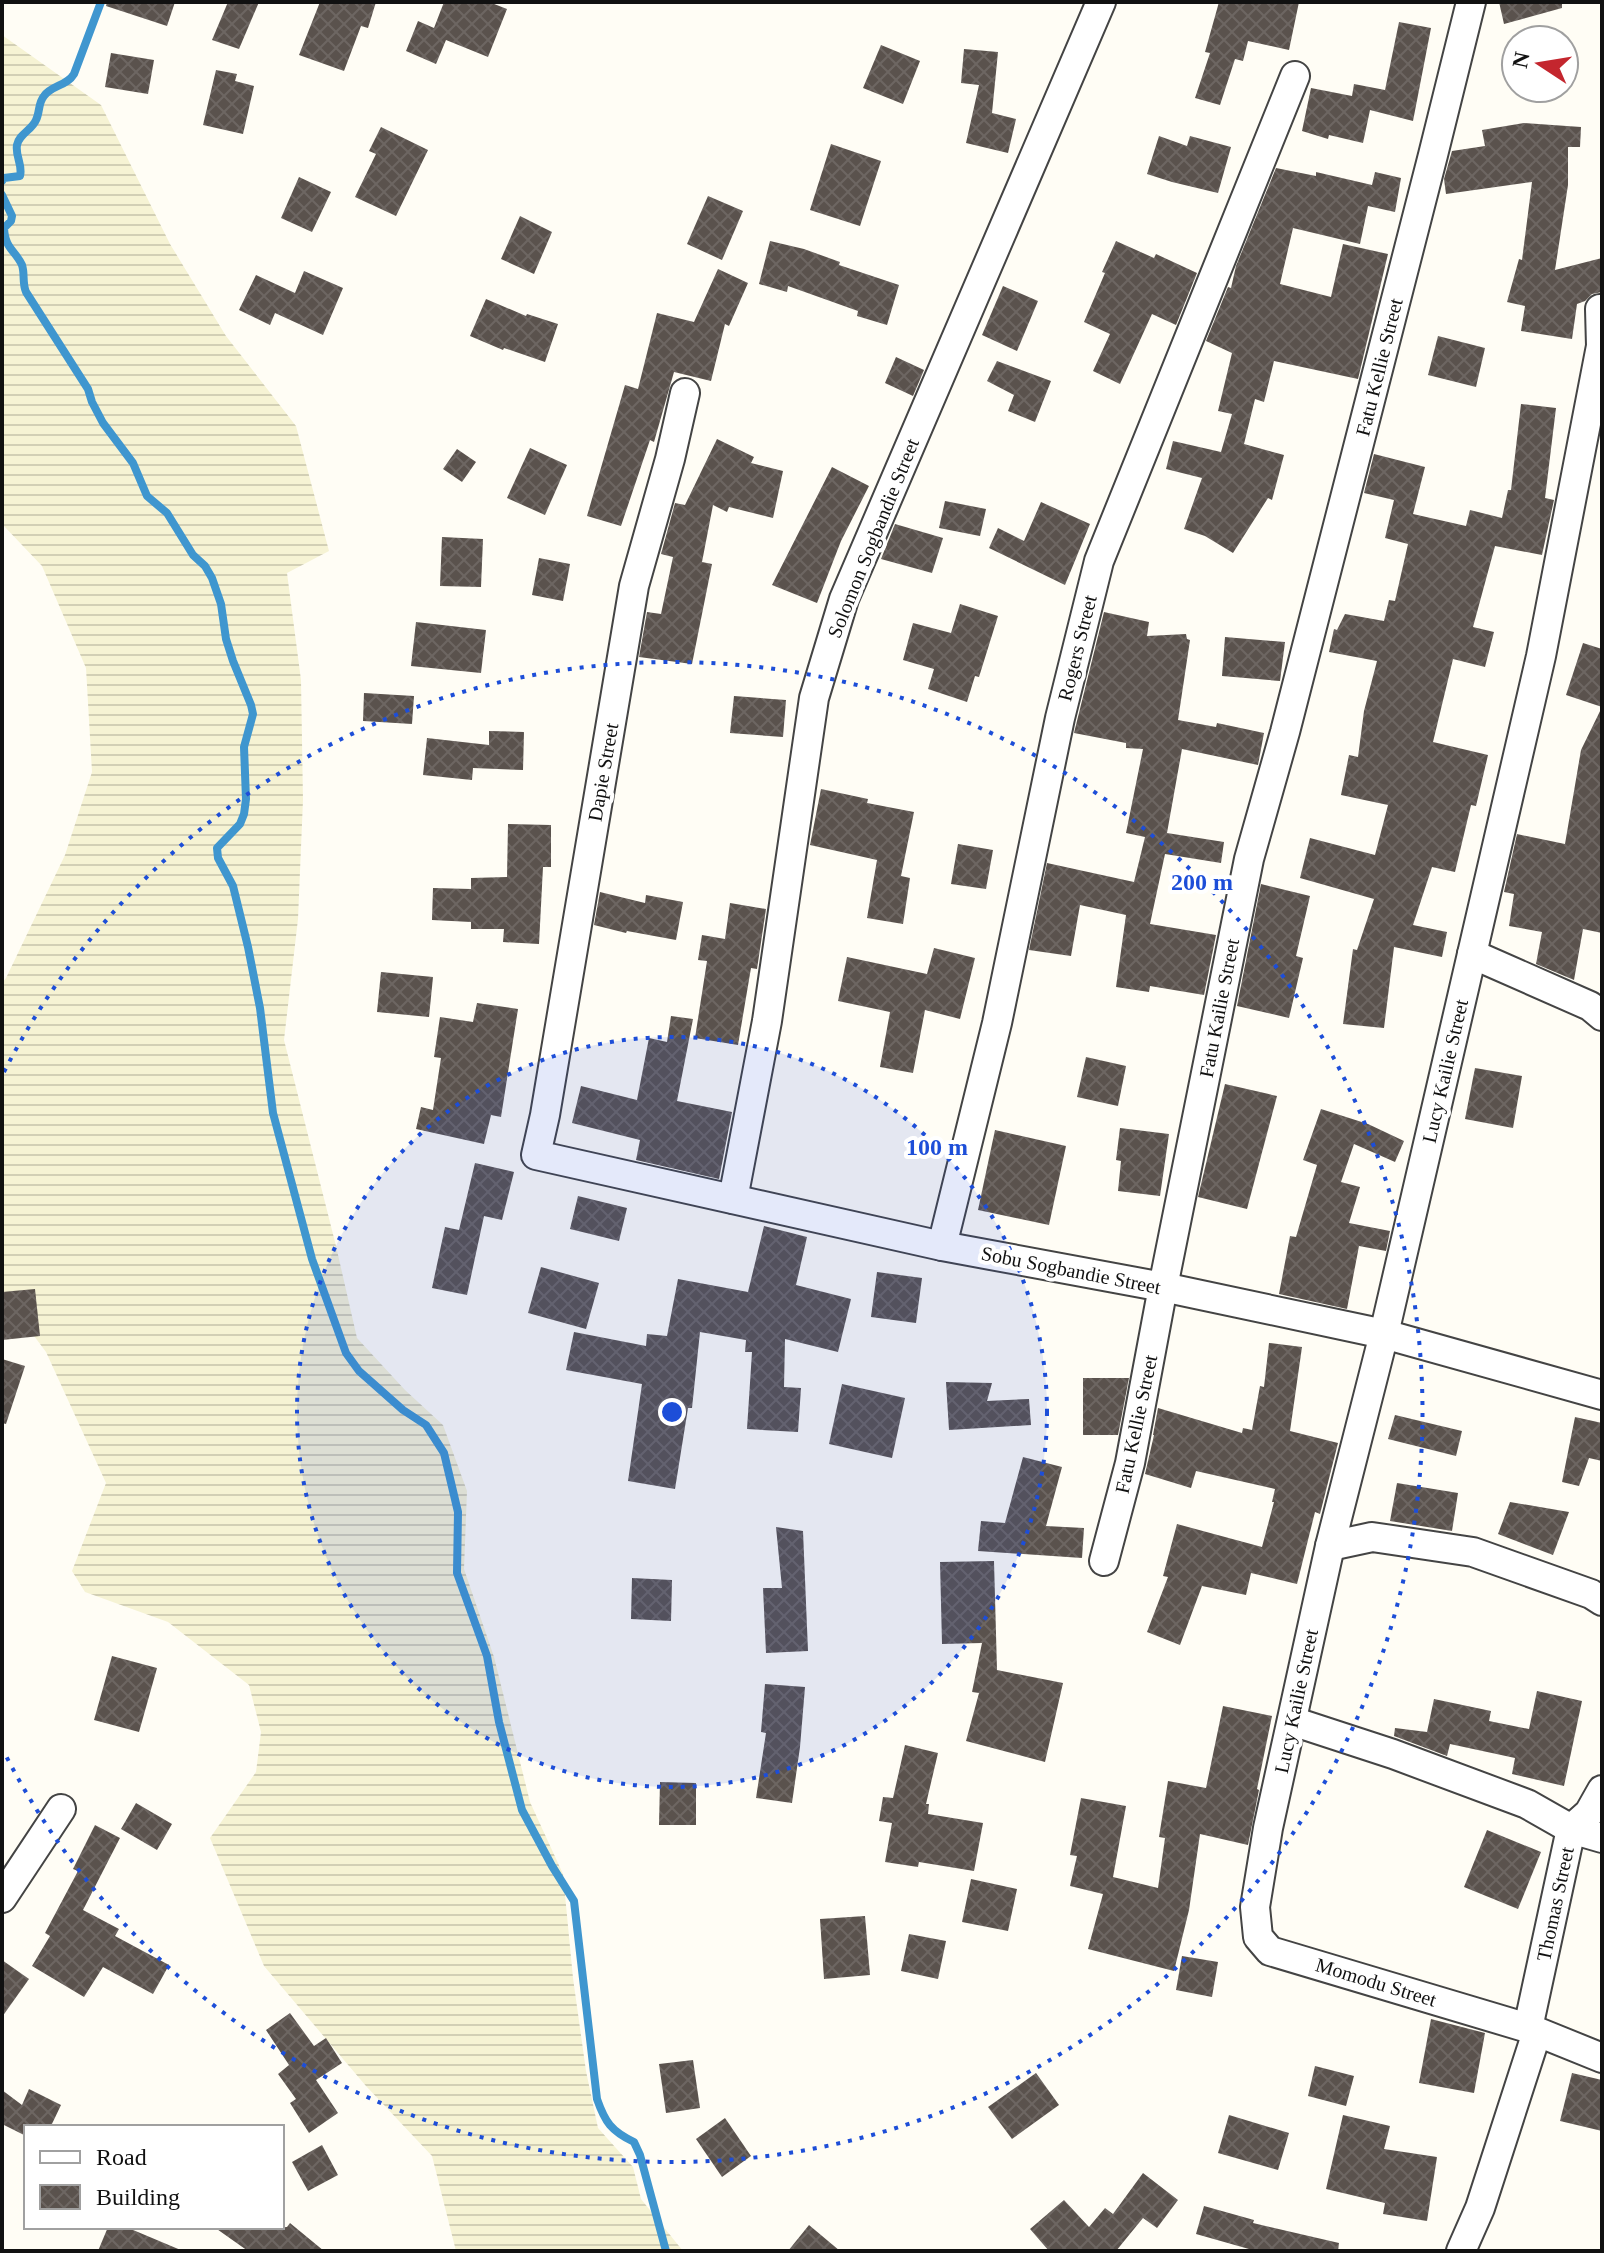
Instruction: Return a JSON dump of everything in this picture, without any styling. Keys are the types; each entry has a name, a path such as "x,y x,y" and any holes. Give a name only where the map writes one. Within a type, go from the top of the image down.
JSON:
{"street":[{"name":"Solomon Sogbandie Street","path":"733,1199 767,1021 814,698 844,599 1101,2"},
{"name":"Fatu Kellie Street","path":"1285,732 1471,2"},
{"name":"Rogers Street","path":"942,1246 997,1023 1060,718 1099,561 1295,76"},
{"name":"Lucy Kailie Street","path":"1268,1828 1330,1546 1384,1334 1541,656 1601,346 1600,309"},
{"name":"Dapie Street","path":"536,1155 634,586 685,393"},
{"name":"Fatu Kailie Street","path":"1163,1287 1249,859 1285,732"},
{"path":"1472,954 1590,1006 1602,1016"},
{"name":"Sobu Sogbandie Street","path":"536,1155 942,1246 1163,1287 1384,1334 1602,1395"},
{"name":"Fatu Kellie Street","path":"1104,1561 1130,1463 1163,1287"},
{"path":"1330,1546 1372,1537 1473,1552 1591,1594 1602,1601"},
{"path":"1292,1721 1393,1754 1527,1804 1571,1829 1602,1838"},
{"name":"Thomas Street","path":"1461,2251 1480,2208 1533,2030 1571,1829 1589,1813 1602,1790"},
{"path":"2,1898 61,1809"},
{"name":"Momodu Street","path":"1268,1828 1255,1907 1258,1937 1270,1951 1533,2030 1602,2058"}],"shaded area":[{"path":"2,35 101,105 170,244 226,336 296,426 329,551 287,573 301,680 303,800 298,919 284,1040 357,1338 405,1390 443,1425 467,1491 464,1569 494,1657 530,1802 563,1874 573,1978 586,2071 598,2128 633,2167 641,2199 683,2251 456,2251 432,2156 366,2086 264,1966 210,1838 256,1772 261,1732 249,1685 168,1622 85,1592 72,1571 106,1483 46,1352 2,1293 2,983 65,855 92,772 86,668 42,566 2,524"}],"building":[{"path":"107,2 175,2 167,26 106,6"},
{"path":"228,2 259,2 239,49 212,40"},
{"path":"320,2 376,2 368,28 361,26 344,71 299,55"},
{"path":"444,2 489,2 507,9 488,57 446,40 436,64 406,51 418,21 434,28"},
{"path":"1219,2 1299,2 1289,50 1248,41 1243,61 1235,59 1220,105 1195,98 1210,53 1205,52"},
{"path":"1499,2 1562,2 1562,8 1504,24"},
{"path":"1399,22 1431,28 1413,121 1370,110 1363,143 1329,135 1328,139 1302,131 1311,88 1352,96 1354,84 1385,90"},
{"path":"881,45 920,61 903,104 863,88"},
{"path":"964,49 998,52 992,113 1016,119 1008,153 966,143 979,85 961,83"},
{"path":"111,53 154,60 148,94 105,87"},
{"path":"216,70 237,74 235,81 254,86 243,134 203,125"},
{"path":"1524,123 1581,127 1580,147 1568,147 1568,185 1555,270 1602,258 1602,292 1592,294 1577,304 1572,339 1521,331 1525,306 1507,302 1519,259 1522,260 1532,182 1446,194 1444,179 1452,151 1485,146 1482,130"},
{"path":"381,127 428,150 396,216 355,197 376,154 369,151"},
{"path":"1159,136 1187,146 1190,136 1231,147 1218,193 1147,174"},
{"path":"831,144 881,161 860,226 810,210"},
{"path":"1276,168 1316,176 1316,172 1372,185 1375,172 1401,178 1395,212 1368,206 1360,244 1293,228 1280,284 1331,297 1343,244 1388,254 1358,379 1274,361 1264,402 1255,399 1244,444 1284,455 1272,500 1268,498 1233,553 1205,536 1184,529 1202,478 1166,469 1173,441 1221,452 1232,414 1218,411 1232,353 1206,341 1228,287 1231,288 1236,266"},
{"path":"299,177 331,192 312,232 281,218"},
{"path":"708,196 743,211 722,260 687,244"},
{"path":"520,216 552,232 534,274 501,259"},
{"path":"770,241 804,249 840,262 839,265 899,285 887,325 857,316 858,311 788,286 787,292 759,284"},
{"path":"1116,241 1154,258 1156,254 1197,273 1176,325 1152,314 1120,384 1093,371 1110,334 1084,322"},
{"path":"718,269 748,283 729,326 725,324 711,381 674,372 654,442 650,440 621,526 587,516 625,385 638,389 657,313 694,322"},
{"path":"304,271 343,288 323,335 275,313 270,325 239,310 256,275 295,293"},
{"path":"1003,286 1038,301 1017,351 982,335"},
{"path":"486,299 526,316 558,324 545,362 503,350 470,336"},
{"path":"1438,336 1485,348 1476,387 1428,375"},
{"path":"896,357 924,370 913,396 885,383"},
{"path":"997,361 1051,381 1035,422 1008,411 1014,395 987,381"},
{"path":"1521,404 1556,408 1545,498 1554,500 1542,555 1495,546 1473,627 1494,632 1485,667 1453,659 1433,742 1488,755 1476,806 1471,805 1455,872 1432,867 1413,925 1447,932 1442,957 1394,947 1384,1028 1343,1024 1353,949 1357,950 1374,899 1300,878 1310,838 1375,855 1388,805 1341,795 1349,755 1358,757 1364,711 1377,661 1329,652 1334,629 1337,630 1345,614 1384,621 1389,600 1395,601 1408,544 1385,538 1394,500 1364,493 1374,454 1425,467 1413,514 1466,526 1470,510 1502,518 1508,490 1511,490"},
{"path":"717,439 754,457 751,463 783,471 773,518 729,507 727,512 713,505 702,562 712,564 692,664 639,657 647,612 661,614 673,557 661,554 675,503 685,505"},
{"path":"530,448 567,465 545,515 507,498"},
{"path":"457,449 476,462 462,482 443,469"},
{"path":"832,467 869,486 841,541 817,603 772,585"},
{"path":"945,501 986,509 980,536 939,528"},
{"path":"1041,502 1090,524 1065,585 989,548 998,528 1024,541"},
{"path":"895,524 943,538 932,573 881,559"},
{"path":"442,537 483,539 481,587 440,586"},
{"path":"539,558 570,564 563,601 532,595"},
{"path":"960,604 998,616 979,677 975,676 967,702 928,689 934,669 903,660 913,623 951,633"},
{"path":"1104,612 1149,622 1147,636 1186,634 1190,640 1178,720 1216,727 1217,723 1264,733 1258,765 1182,749 1167,833 1224,842 1221,863 1165,854 1150,924 1216,935 1204,995 1150,986 1149,992 1116,987 1126,915 1080,905 1071,956 1029,950 1047,863 1134,882 1145,837 1126,833 1143,749 1126,748 1126,743 1074,733"},
{"path":"416,622 486,630 481,673 411,666"},
{"path":"1225,637 1285,642 1280,681 1222,676"},
{"path":"1583,643 1602,649 1602,707 1566,695"},
{"path":"364,693 414,696 412,724 363,721"},
{"path":"734,696 786,700 783,737 730,733"},
{"path":"1602,707 1602,933 1583,929 1574,980 1536,964 1542,932 1509,926 1514,894 1504,892 1517,834 1565,844 1581,750"},
{"path":"489,731 524,732 523,770 473,768 472,780 423,775 427,738 489,745"},
{"path":"821,789 868,799 867,803 914,812 901,876 910,878 903,924 867,918 877,860 810,845"},
{"path":"508,824 551,825 551,867 543,867 539,944 503,942 504,929 471,929 471,922 432,920 433,888 471,889 471,878 507,877"},
{"path":"958,844 993,850 986,889 951,884"},
{"path":"1261,884 1310,896 1296,956 1303,958 1289,1018 1237,1006"},
{"path":"600,892 645,903 646,895 683,902 676,940 594,925"},
{"path":"730,903 766,909 757,969 751,968 738,1045 695,1038 707,961 698,960 702,935 725,939"},
{"path":"934,948 975,958 960,1019 925,1010 913,1073 880,1067 890,1012 838,1001 847,957 927,974"},
{"path":"381,972 433,977 429,1017 377,1012"},
{"path":"477,1003 518,1009 501,1117 491,1115 484,1144 416,1129 421,1107 433,1110 441,1058 434,1057 440,1017 473,1022"},
{"path":"671,1016 693,1019 677,1101 732,1112 719,1179 636,1160 640,1140 572,1123 581,1086 637,1100 649,1038 667,1042"},
{"path":"1086,1057 1126,1066 1118,1106 1077,1097"},
{"path":"1475,1068 1522,1076 1513,1128 1465,1119"},
{"path":"1225,1084 1277,1096 1247,1209 1198,1197"},
{"path":"1321,1109 1368,1124 1404,1141 1395,1162 1354,1144 1341,1182 1360,1187 1349,1223 1390,1231 1386,1251 1359,1246 1347,1309 1279,1294 1290,1236 1296,1237 1317,1165 1303,1160"},
{"path":"1120,1128 1169,1134 1160,1196 1118,1191 1121,1161 1116,1160"},
{"path":"995,1130 1066,1146 1049,1225 978,1210"},
{"path":"475,1163 514,1172 502,1220 484,1216 467,1295 432,1288 445,1227 459,1230"},
{"path":"578,1196 627,1208 619,1241 570,1229"},
{"path":"764,1226 807,1237 796,1285 851,1299 838,1352 785,1339 784,1387 801,1388 798,1432 747,1429 752,1352 745,1352 746,1340 700,1332 692,1408 688,1408 675,1489 628,1481 642,1384 566,1370 574,1332 646,1346 647,1334 667,1336 678,1279 748,1292"},
{"path":"541,1267 599,1283 586,1329 528,1313"},
{"path":"877,1272 922,1278 916,1323 871,1317"},
{"path":"35,1289 40,1336 2,1340 2,1292"},
{"path":"1269,1343 1302,1347 1290,1431 1338,1443 1320,1514 1315,1512 1297,1584 1251,1573 1246,1595 1202,1586 1180,1645 1147,1632 1168,1577 1163,1576 1177,1524 1262,1547 1275,1489 1196,1471 1191,1488 1145,1474 1158,1408 1242,1433 1243,1428 1252,1430 1260,1386 1264,1387"},
{"path":"2,1359 25,1366 6,1424 2,1423"},
{"path":"1083,1378 1129,1378 1118,1435 1083,1435"},
{"path":"946,1382 992,1383 987,1401 1029,1399 1031,1425 949,1430"},
{"path":"842,1384 905,1398 892,1458 829,1444"},
{"path":"1395,1415 1462,1431 1456,1456 1388,1439"},
{"path":"1575,1417 1602,1423 1602,1461 1589,1458 1579,1486 1562,1482"},
{"path":"1023,1457 1062,1467 1046,1526 1084,1528 1082,1558 978,1551 981,1521 1005,1523"},
{"path":"1397,1483 1458,1493 1452,1531 1390,1521"},
{"path":"1510,1502 1569,1512 1553,1555 1498,1534"},
{"path":"776,1527 803,1531 808,1651 766,1653 763,1588 782,1588"},
{"path":"994,1561 997,1670 1063,1683 1045,1762 966,1741 979,1693 972,1692 982,1643 942,1644 940,1562"},
{"path":"632,1578 672,1580 671,1621 631,1619"},
{"path":"112,1656 157,1668 139,1732 94,1720"},
{"path":"765,1684 805,1687 792,1803 756,1798 766,1733 761,1732"},
{"path":"1537,1691 1582,1701 1564,1786 1512,1774 1515,1758 1450,1744 1447,1756 1394,1736 1395,1728 1427,1732 1434,1699 1491,1711 1489,1721 1529,1729"},
{"path":"1223,1706 1272,1716 1248,1845 1200,1834 1189,1910 1174,1971 1088,1949 1103,1894 1070,1886 1077,1856 1070,1855 1081,1798 1126,1806 1113,1877 1158,1888 1165,1838 1159,1837 1168,1781 1206,1788"},
{"path":"905,1745 938,1753 926,1804 929,1804 928,1814 983,1823 974,1871 919,1862 918,1867 885,1862 892,1823 879,1821 883,1797 893,1798"},
{"path":"660,1782 696,1783 696,1825 659,1825"},
{"path":"136,1803 172,1824 157,1850 121,1829"},
{"path":"95,1825 120,1838 83,1910 119,1929 115,1936 169,1965 153,1994 103,1967 84,1997 32,1966 50,1936 45,1933 78,1871 73,1869"},
{"path":"1487,1830 1541,1852 1518,1909 1464,1887"},
{"path":"971,1879 1017,1889 1008,1931 962,1922"},
{"path":"865,1916 870,1975 824,1979 820,1919"},
{"path":"909,1934 946,1941 938,1979 901,1971"},
{"path":"1182,1956 1218,1962 1212,1997 1176,1990"},
{"path":"2,1960 29,1979 2,2017"},
{"path":"290,2013 314,2046 326,2038 342,2063 316,2080 338,2113 309,2133 290,2103 296,2099 278,2074 289,2065 266,2030"},
{"path":"1431,2019 1485,2033 1474,2093 1419,2083"},
{"path":"693,2060 700,2108 666,2113 659,2064"},
{"path":"1315,2066 1354,2076 1346,2106 1308,2096"},
{"path":"1036,2073 1059,2105 1012,2139 988,2107"},
{"path":"1572,2073 1602,2080 1602,2131 1560,2121"},
{"path":"29,2089 61,2105 51,2125 24,2125 24,2135 2,2124 2,2090 22,2105"},
{"path":"1229,2115 1289,2133 1278,2170 1218,2153"},
{"path":"1343,2115 1390,2126 1384,2149 1437,2157 1427,2221 1383,2214 1385,2203 1326,2189"},
{"path":"725,2118 751,2156 722,2177 696,2139"},
{"path":"322,2145 338,2175 308,2191 292,2162"},
{"path":"1143,2173 1178,2200 1157,2228 1143,2218 1116,2251 1049,2251 1030,2229 1064,2200 1089,2227 1105,2208 1113,2214"},
{"path":"1204,2206 1254,2220 1253,2223 1339,2243 1338,2251 1256,2251 1196,2234"},
{"path":"290,2223 324,2251 248,2251 217,2229 284,2229"},
{"path":"809,2225 840,2251 788,2251"},
{"path":"107,2229 131,2229 183,2251 98,2251"}],"waterway":[{"path":"2,181 20,176 18,141 34,123 44,96 74,74 101,2"},
{"path":"2,195 12,216 4,228 5,235 22,265 26,292 88,389 103,423 133,463 147,496 167,513 193,555 205,566 221,604 226,639 253,714 244,747 244,814 240,824 217,848 218,858 233,886 248,947 260,1008 273,1113 312,1259 346,1353 359,1371 403,1410 426,1425 444,1453 458,1512 457,1573 487,1656 499,1722 522,1810 574,1901 597,2099 610,2125 634,2142 640,2155 666,2251"}]}
